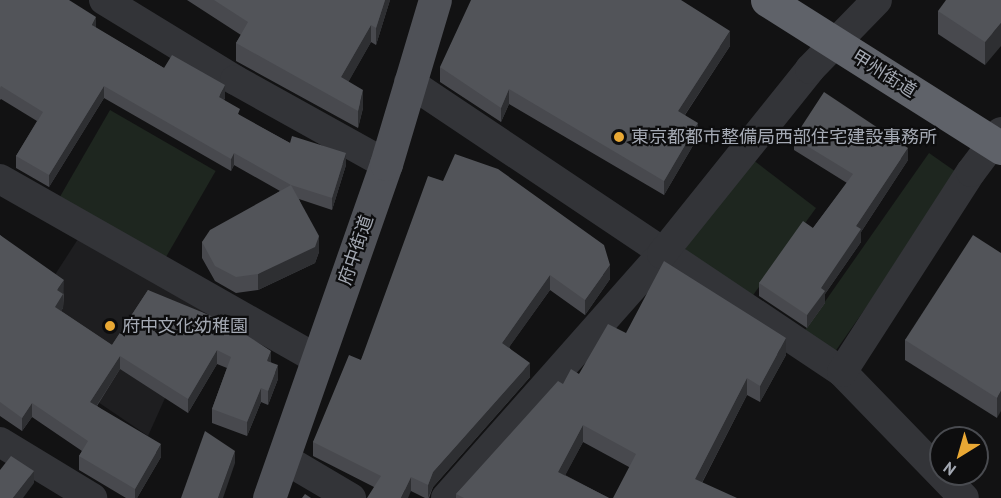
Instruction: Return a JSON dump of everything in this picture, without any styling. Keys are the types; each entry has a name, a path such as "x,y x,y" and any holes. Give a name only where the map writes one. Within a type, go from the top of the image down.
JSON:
{"highway":[{"name":"甲州街道","path":"767,0 835,44 998,141"}],"main road":[{"name":"府中街道","path":"269,498 386,164 435,0"}],"street":[{"path":"104,0 235,80 386,164"},
{"path":"446,498 662,254 835,44 878,0"},
{"path":"410,82 662,254 842,372 964,498"},
{"path":"842,372 998,141"},
{"path":"0,179 318,360"},
{"path":"0,442 92,498"},
{"path":"283,458 351,498"}],"shaded area":[{"path":"110,110 216,171 163,262 58,201"},
{"path":"929,153 959,174 833,354 803,333"},
{"path":"752,159 816,208 751,298 687,255 684,241"},
{"name":"府中文化幼稚園","path":"78,239 205,309 148,436 11,343"}],"building":[{"path":"0,0 69,0 96,17 92,25 164,68 172,55 225,85 219,97 240,109 238,114 290,143 292,136 346,153 332,198 291,185 234,153 231,159 104,86 49,175 16,156 43,112 1,86 0,88"},
{"path":"214,0 385,0 376,28 371,25 341,77 363,90 358,111 236,43 248,22"},
{"path":"471,0 681,0 730,31 678,111 698,123 664,181 509,89 501,108 440,67"},
{"path":"946,0 1001,0 1001,23 985,42 938,11"},
{"path":"824,92 908,148 856,226 861,229 821,288 825,291 807,315 759,283 803,221 813,228 853,174 794,138"},
{"path":"455,154 498,169 604,245 610,265 585,300 550,275 502,343 530,363 433,472 428,485 411,477 401,498 367,498 381,476 313,442 349,355 361,360 428,176 443,181"},
{"path":"291,185 319,236 315,247 258,274 236,277 215,266 202,242 210,230"},
{"path":"0,235 64,280 57,290 63,294 55,307 112,345 148,290 226,322 271,351 267,361 278,365 268,391 261,388 247,422 212,409 231,357 217,350 188,399 120,356 90,402 161,444 135,489 79,456 88,441 32,403 22,418 0,402"},
{"path":"973,235 1001,253 1001,391 997,398 905,340"},
{"path":"664,261 786,338 760,386 747,378 695,479 737,498 613,498 636,454 583,425 558,472 609,498 464,498 456,494 558,381 563,384 571,369 579,374 608,324 626,333"},
{"path":"205,431 235,451 218,498 181,498"},
{"path":"11,456 34,471 13,498 0,498 0,470"}],"place":[{"name":"東京都都市整備局西部住宅建設事務所","path":"619,137"},
{"name":"府中文化幼稚園","path":"110,326"}]}
